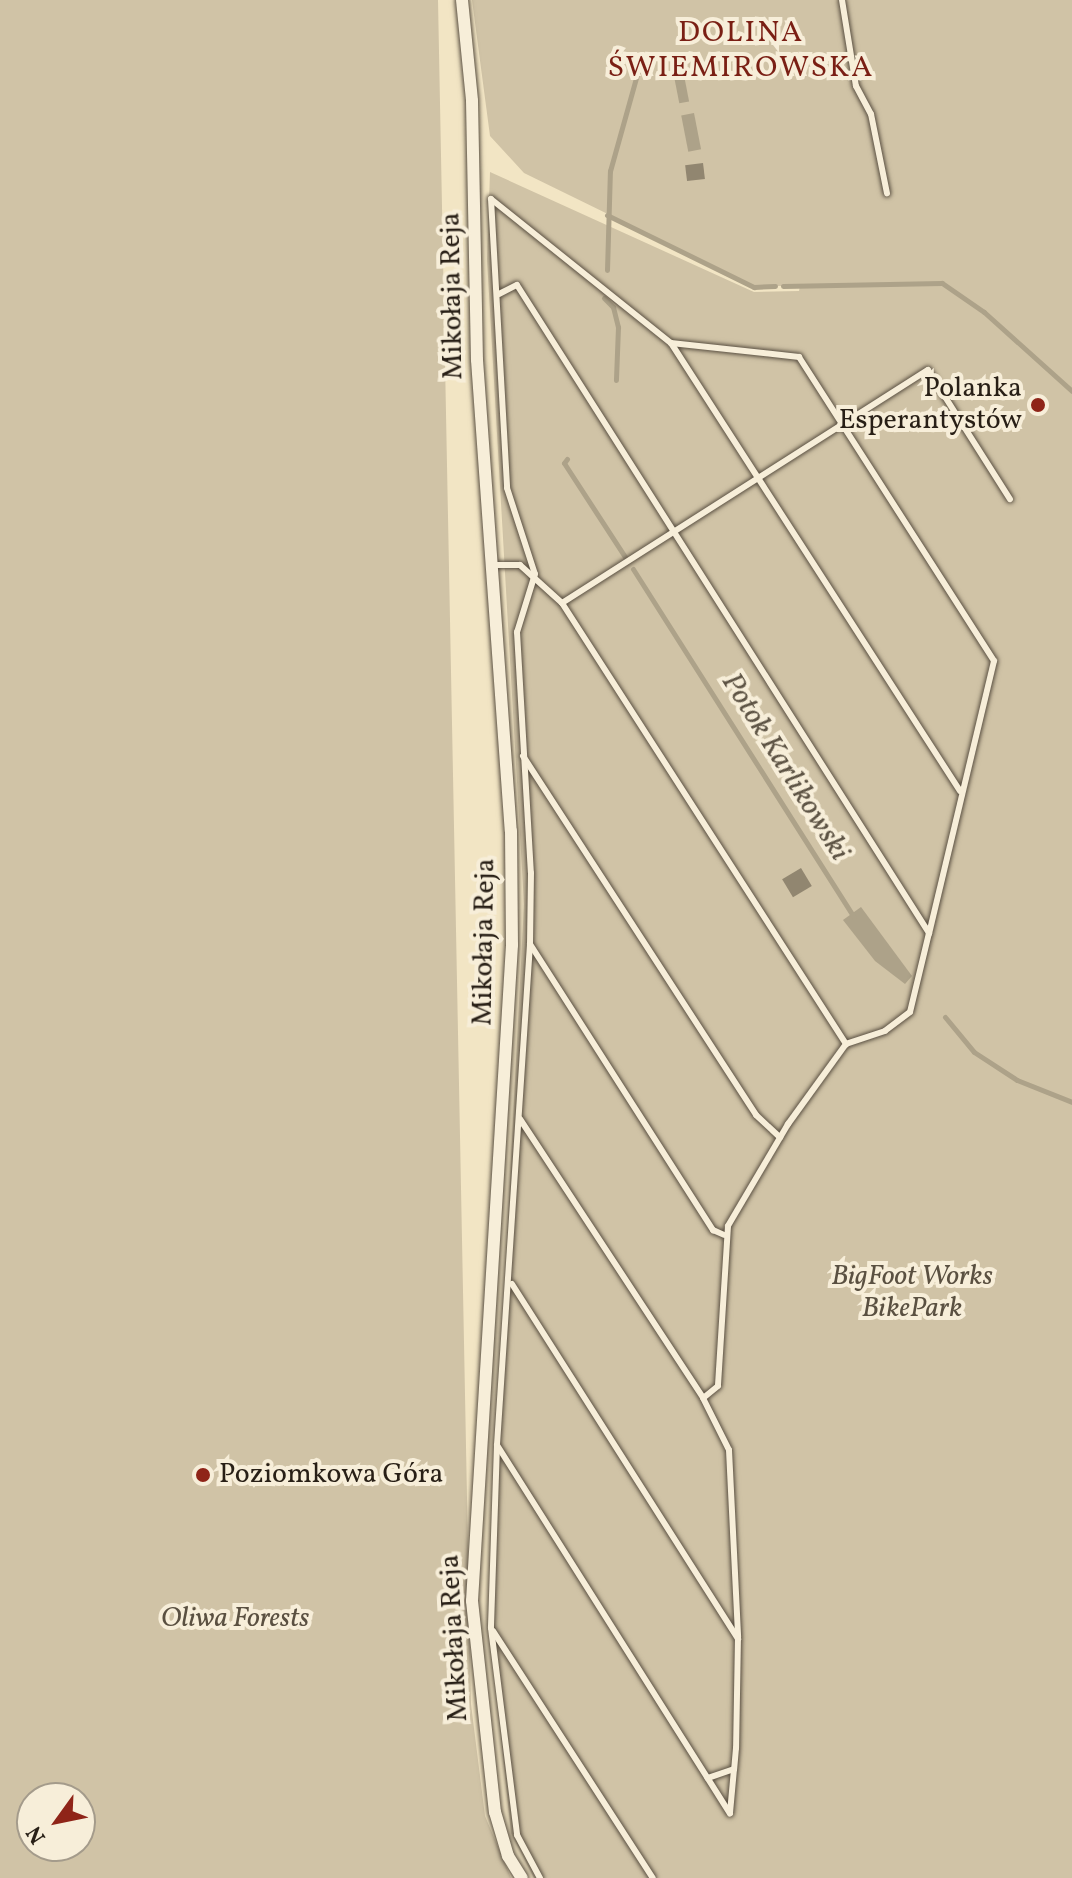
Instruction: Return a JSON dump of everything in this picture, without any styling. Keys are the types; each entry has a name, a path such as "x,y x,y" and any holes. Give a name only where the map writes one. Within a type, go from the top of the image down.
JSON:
{"street":[{"name":"Mikołaja Reja","path":"462,0 473,117 477,360 489,565 511,831 512,945 472,1601 495,1812 508,1856 522,1878"}],"lane":[{"path":"842,0 856,86 871,114 887,193"},
{"path":"540,1878 517,1835 491,1628 497,1445 511,1283 530,944 531,873 521,753 517,632 535,574 507,488 499,294 491,199 671,343 960,791"},
{"path":"499,294 517,285 675,529 929,933"},
{"path":"671,343 799,357 994,661 960,791 910,1012 885,1031 846,1044 780,1137 724,1235 718,1386 703,1398"},
{"path":"562,603 928,370 1010,499"},
{"path":"489,565 520,565 535,574 562,603 846,1044"},
{"path":"521,753 756,1115 780,1137"},
{"path":"530,944 713,1230 724,1235"},
{"path":"497,1445 730,1813 738,1639 729,1450 703,1398 520,1119"},
{"path":"511,1283 738,1639"},
{"path":"491,1628 653,1878"},
{"path":"708,1778 734,1769"}],"green space":[{"name":"Oliwa Forests","path":"0,0 438,0 471,1704 485,1816 511,1878 0,1878"},
{"name":"BigFoot Works BikePark","path":"472,0 1072,0 1072,1878 534,1878 511,1833 488,1612 524,904 487,259 490,172 754,292 799,291 800,286 755,286 524,173 490,136"}],"shaded area":[{"path":"683,70 689,101 679,103 673,72"},
{"path":"694,113 701,149 688,152 681,115"},
{"path":"861,907 912,976 905,984 875,961 843,920"}],"building":[{"path":"703,163 705,179 687,181 685,165"},
{"path":"801,868 812,886 793,897 782,879"}],"waterway":[{"name":"Potok Karlikowski","path":"607,270 610,171 638,71"},
{"path":"607,215 754,287 775,286"},
{"path":"783,286 942,283 984,312 1072,391"},
{"name":"Potok Karlikowski","path":"604,298 613,307 618,327 616,380"},
{"name":"Potok Karlikowski","path":"567,459 564,463 625,557"},
{"name":"Potok Karlikowski","path":"633,569 854,917"},
{"name":"Potok Karlikowski","path":"945,1017 974,1052 1017,1080 1072,1102"}],"place":[{"name":"Polanka Esperantystów","path":"1038,405"},
{"name":"Poziomkowa Góra","path":"203,1475"}],"district":[{"name":"DOLINA ŚWIEMIROWSKA","path":"741,50"}]}
